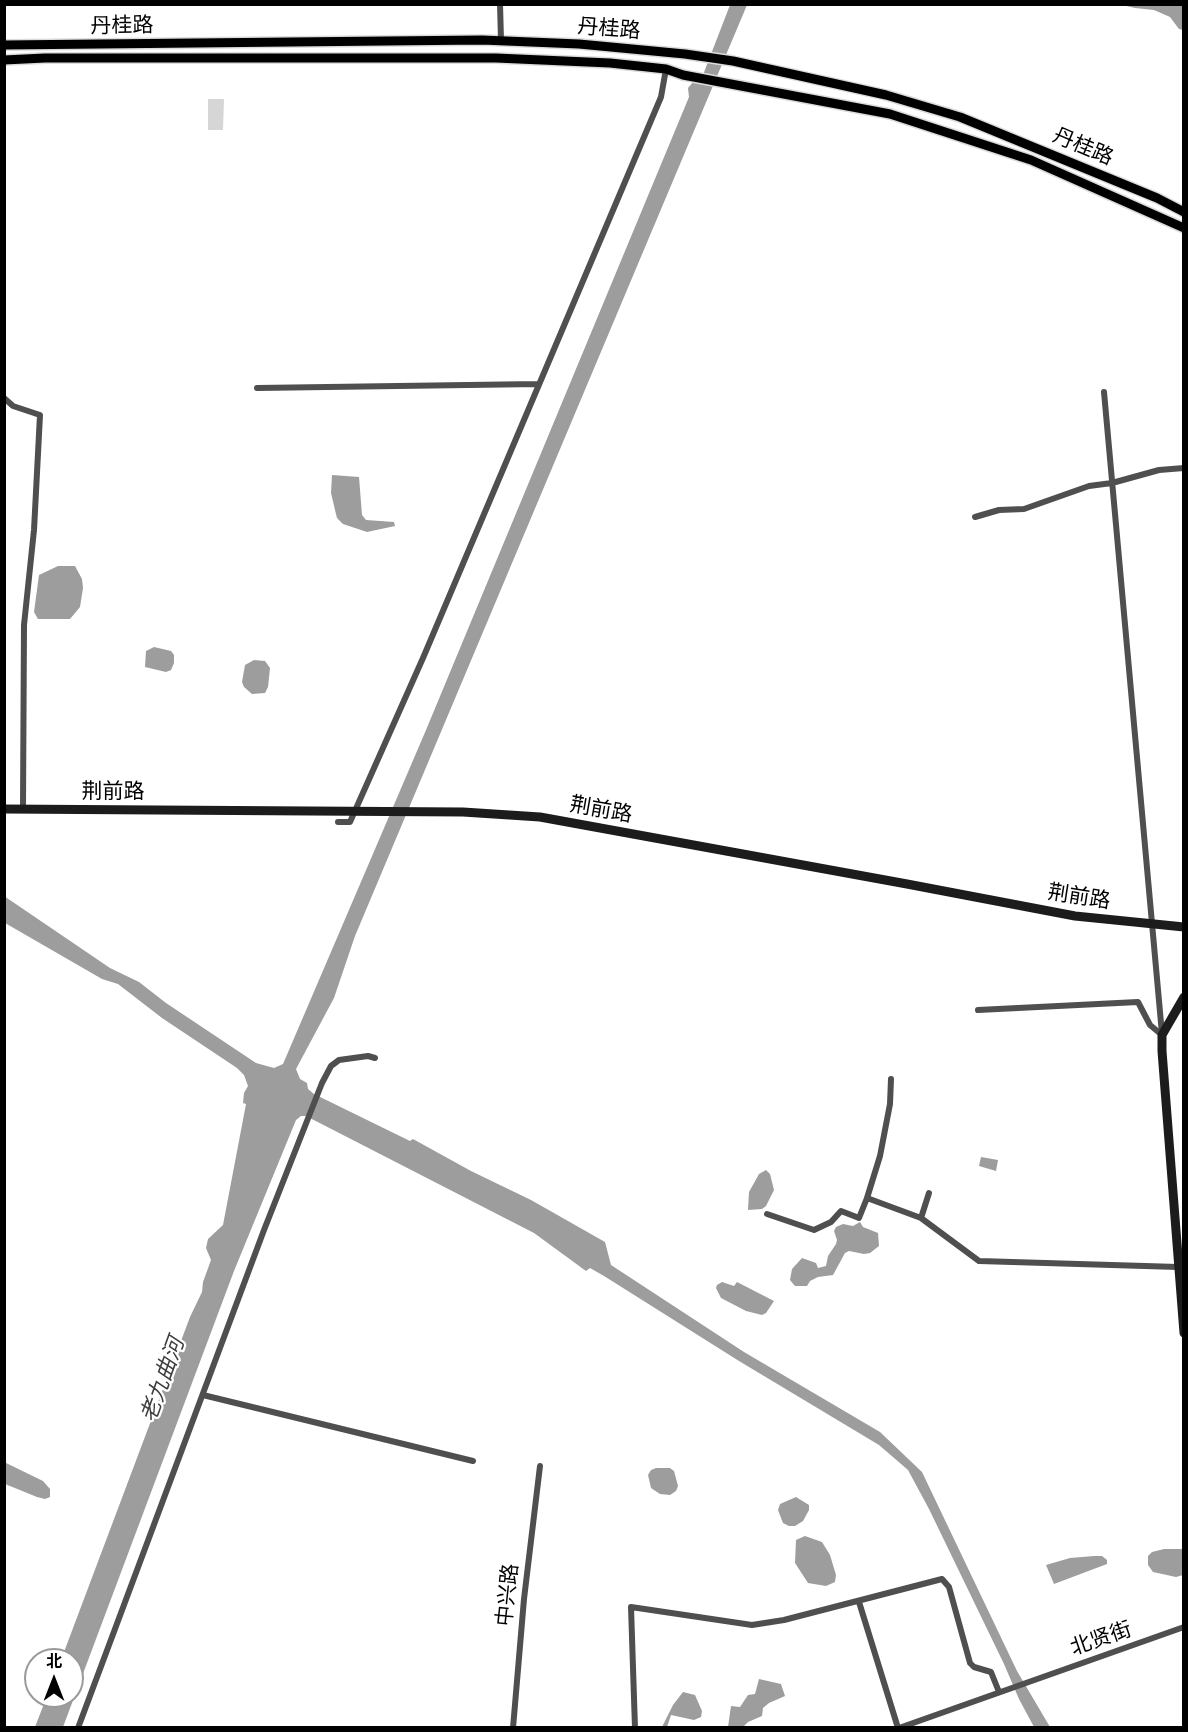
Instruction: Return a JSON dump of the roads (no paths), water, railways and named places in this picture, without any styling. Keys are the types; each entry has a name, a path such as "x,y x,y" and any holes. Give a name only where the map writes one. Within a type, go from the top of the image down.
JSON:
{"main road":[{"name":"丹桂路","path":"4,45 501,40 579,44 685,54 733,61 886,95 960,117 1136,189 1184,212"},
{"name":"丹桂路","path":"4,60 81,57 496,58 610,63 666,69 683,75 890,114 1031,160 1184,228"}],"street":[{"path":"500,4 501,40"},
{"path":"338,822 350,822 423,657 661,97 666,69"},
{"path":"257,388 538,384"},
{"path":"1104,392 1162,1035 1168,1156 1184,1333"},
{"path":"4,398 13,406 40,415 34,530 24,625 22,806"},
{"path":"975,517 999,510 1024,509 1089,486 1112,483 1159,470 1184,468"},
{"name":"荆前路","path":"4,809 464,812 540,817 1075,916 1184,927"},
{"path":"1162,1035 1184,997"},
{"path":"978,1010 1138,1002 1150,1025 1162,1035"},
{"path":"78,1728 318,1093 331,1066 339,1060 368,1056 375,1059"},
{"path":"767,1214 814,1230 831,1222 841,1211 859,1218 877,1172 890,1104 891,1079"},
{"path":"921,1218 929,1192"},
{"path":"867,1198 921,1218 979,1261 1178,1267"},
{"path":"203,1395 473,1461"},
{"name":"中兴路","path":"513,1728 524,1599 540,1466"},
{"path":"635,1728 631,1607 752,1625 784,1620 859,1602 942,1579 949,1587 970,1663 974,1667 992,1672 999,1692 899,1728 859,1602"},
{"name":"北贤街","path":"999,1692 1184,1627"}],"water label":[{"name":"老九曲河","path":"163,1380"}]}
